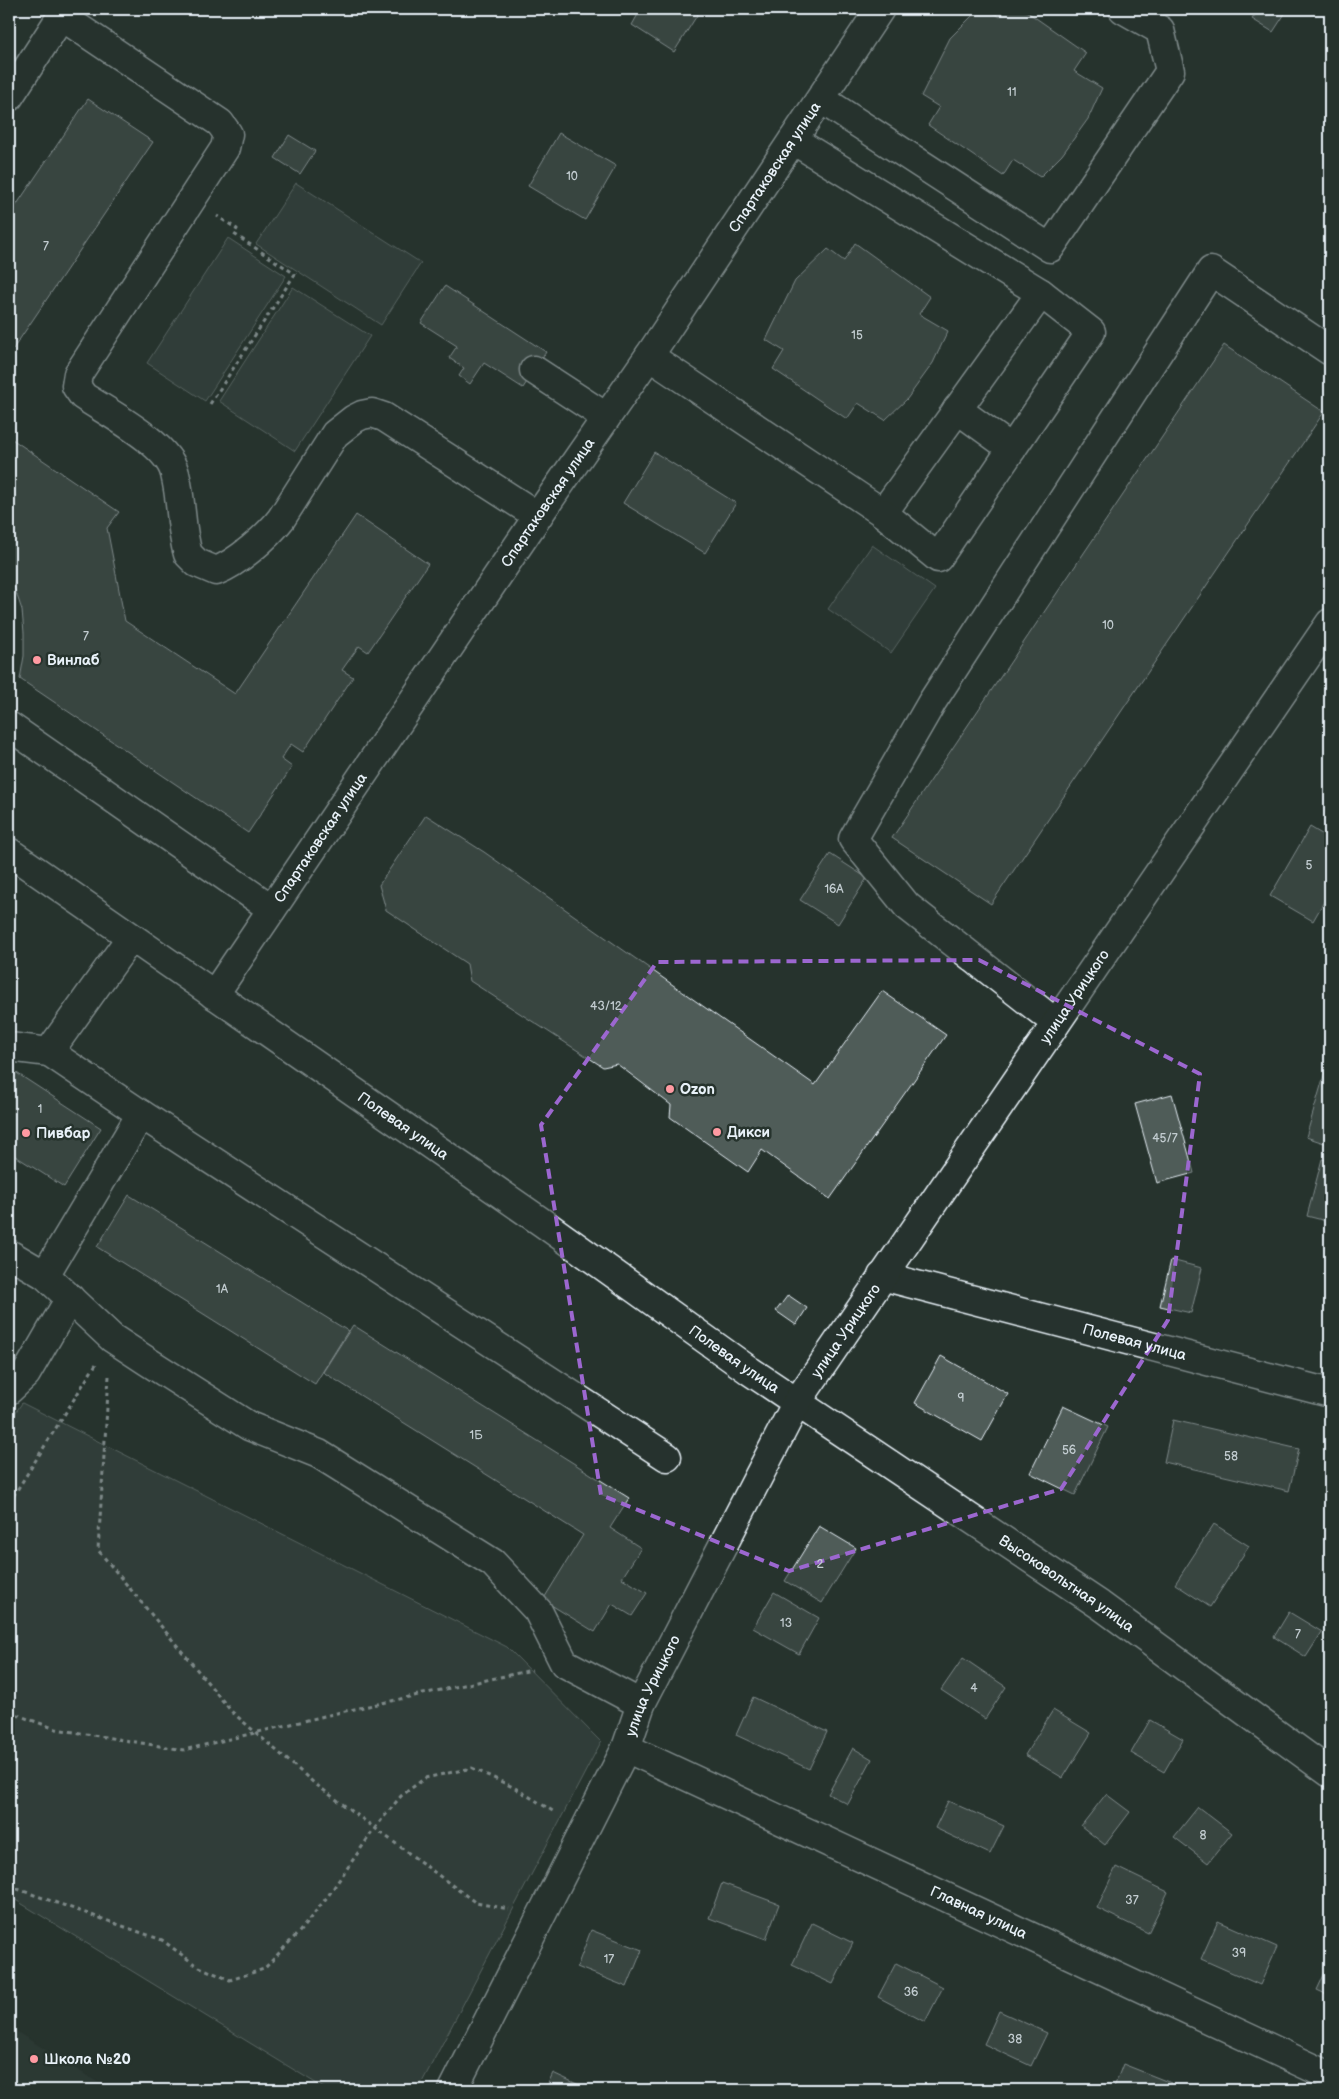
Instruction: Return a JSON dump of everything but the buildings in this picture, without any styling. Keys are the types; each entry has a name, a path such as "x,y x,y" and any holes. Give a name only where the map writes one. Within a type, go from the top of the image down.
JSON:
{"street":[{"name":"Спартаковская улица","path":"214,995 538,516 649,356 880,9"},
{"path":"821,99 1050,248 1170,71 1160,30 1123,9"},
{"path":"9,97 64,12 220,123 228,134 225,148 78,374 76,386 83,396 158,446 168,458 175,472 185,544 188,554 197,563 216,571 224,568 272,531 335,434 354,419 372,412 384,417 538,516"},
{"path":"649,356 883,513 938,558 1091,332 1041,293 793,140"},
{"path":"1056,1023 907,906 853,839 932,702 1211,270 1330,351"},
{"path":"883,513 1041,293"},
{"path":"534,370 606,417"},
{"path":"957,409 1012,449"},
{"name":"улица Урицкого","path":"453,2090 626,1748 641,1704 797,1402 1330,624"},
{"path":"9,726 272,909"},
{"name":"Полевая улица","path":"9,852 797,1402"},
{"path":"49,1052 131,937"},
{"path":"9,1047 49,1052 668,1458"},
{"path":"46,1275 141,1114"},
{"path":"9,1254 46,1275 112,1338 249,1426 320,1454 493,1563 538,1611 564,1663 641,1704"},
{"name":"Полевая улица","path":"882,1276 1330,1393"},
{"path":"9,1390 26,1374 70,1298"},
{"name":"Высоковольтная улица","path":"797,1402 1100,1606 1330,1773"},
{"name":"Главная улица","path":"626,1748 1330,2076"}],"path":[{"path":"192,199 237,229 234,234 295,274 210,404"},
{"path":"9,1503 112,1338"},
{"path":"112,1338 98,1550 232,1712 314,1784 476,1903 514,1910"},
{"path":"9,1712 56,1729 184,1750 564,1663"},
{"path":"9,1886 162,1940 197,1966 230,1980 264,1968 288,1944 328,1896 375,1828 401,1796 425,1778 472,1768 515,1788 560,1817"}],"highlighted area":[{"path":"979,960 1200,1074 1168,1320 1061,1489 789,1571 601,1495 541,1125 657,962"}],"shaded area":[{"path":"296,183 421,263 381,325 256,244"},
{"path":"228,238 286,276 205,401 147,363"},
{"path":"293,287 370,336 295,451 219,401"},
{"path":"872,545 935,589 891,653 828,609"},
{"path":"22,1403 507,1647 601,1742 418,2090 327,2090 9,1896 9,1422"},
{"name":"Школа №20","path":"9,2027 110,2090 9,2090"}],"place":[{"name":"Винлаб","path":"37,660"},
{"name":"Ozon","path":"670,1089"},
{"name":"Дикси","path":"717,1132"},
{"name":"Пивбар","path":"26,1133"},
{"name":"Школа №20","path":"34,2059"}]}
